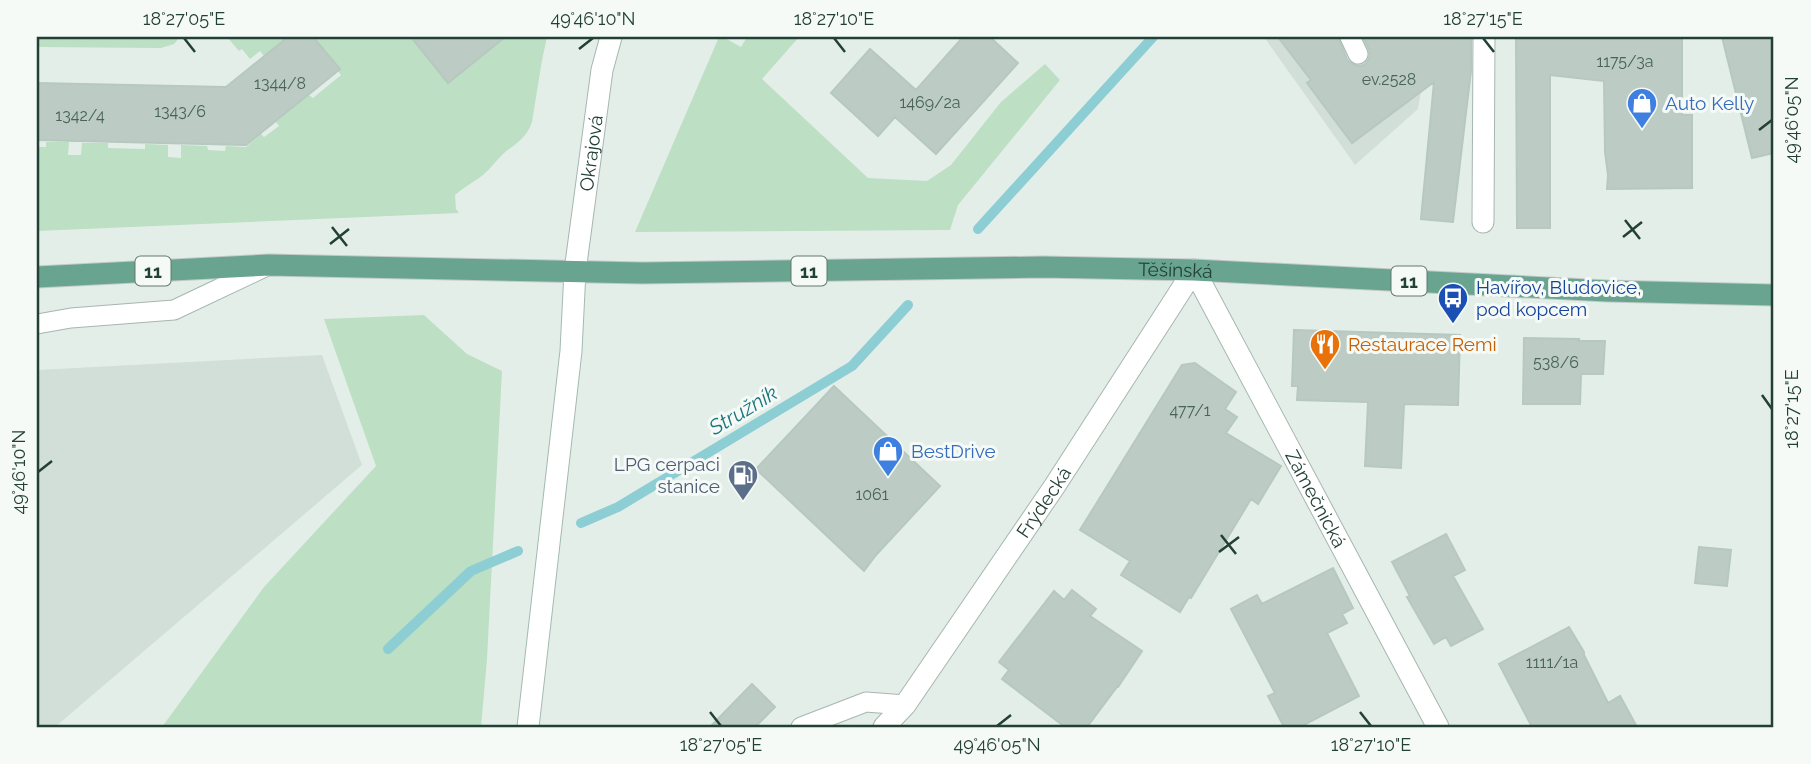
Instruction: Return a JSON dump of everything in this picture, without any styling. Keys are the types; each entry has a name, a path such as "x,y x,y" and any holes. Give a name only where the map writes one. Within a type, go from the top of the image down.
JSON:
{"main road":[{"name":"11","path":"37,278 269,265 575,271"},
{"name":"Těšínská","path":"575,271 642,273 1043,267 1194,270 1607,291 1774,295"}],"street":[{"name":"Okrajová","path":"575,271 602,70 611,37"},
{"path":"1482,222 1483,37"},
{"name":"Frýdecká","path":"884,727 905,705 1054,486 1194,270"},
{"name":"Zámečnická","path":"1194,270 1438,727"},
{"path":"528,727 570,351 575,271"}],"lane":[{"path":"37,324 71,318 174,310 269,265"},
{"path":"801,727 866,702 905,705"}],"shaded area":[{"path":"1264,37 1427,37 1429,43 1418,109 1355,165"},
{"path":"322,355 362,465 55,727 37,727 37,370"}],"green space":[{"path":"37,37 180,37 174,44 161,48 37,47"},
{"path":"227,37 289,37 265,57 260,51 250,59"},
{"path":"311,37 547,37 532,122 520,141 483,175 455,195 459,213 37,231 37,147 46,147 46,142 69,142 68,155 81,155 82,143 108,143 108,148 145,149 145,144 168,145 168,157 181,158 181,145 207,146 208,150 225,151 226,146 246,147 261,134 264,137 279,126 276,122 309,95 313,98 341,75"},
{"path":"719,37 741,47 747,37 799,37 762,79 868,178 927,181 951,165 1001,102 1045,64 1060,80 958,205 950,230 635,232"},
{"path":"424,315 467,354 502,371 481,727 162,727 264,587 376,466 324,319"}],"building":[{"path":"288,37 313,37 340,69 246,145 37,140 37,83 226,87"},
{"path":"411,37 505,37 448,83"},
{"path":"963,37 990,37 1018,63 936,154 895,117 878,136 831,93 870,49 916,90"},
{"path":"1278,37 1338,37 1347,60 1358,66 1364,65 1370,56 1363,37 1471,37 1471,71 1453,222 1421,219 1434,82 1352,143 1307,83 1311,80"},
{"path":"1516,37 1682,37 1682,115 1692,115 1692,188 1607,189 1604,81 1550,75 1550,228 1517,228"},
{"path":"1722,37 1774,37 1774,153 1752,158"},
{"path":"1294,330 1460,335 1458,405 1404,404 1401,468 1365,466 1368,402 1297,400 1298,386 1292,386"},
{"path":"1524,338 1605,341 1603,374 1581,374 1580,404 1523,404"},
{"path":"1195,363 1236,392 1225,409 1237,417 1226,433 1281,466 1258,504 1251,499 1180,612 1121,575 1130,561 1080,530 1182,365"},
{"path":"834,386 940,486 864,571 756,469"},
{"path":"1446,534 1465,570 1453,576 1483,629 1451,646 1446,637 1434,644 1407,597 1410,596 1392,562"},
{"path":"1699,547 1731,550 1727,586 1695,583"},
{"path":"1333,568 1353,608 1342,614 1347,623 1327,633 1359,696 1300,727 1284,727 1268,696 1275,693 1231,609 1257,595 1262,604"},
{"path":"1072,590 1096,609 1090,616 1142,651 1087,727 1065,727 1002,679 1009,670 999,662 1054,591 1064,600"},
{"path":"1569,627 1608,703 1620,696 1637,727 1532,727 1499,664"},
{"path":"752,684 775,707 755,727 710,727"}],"waterway":[{"name":"Stružník","path":"978,229 1153,37"},
{"name":"Stružník","path":"581,523 618,507 852,366 908,305"},
{"name":"Stružník","path":"388,649 471,571 518,551"}],"place":[{"name":"Auto Kelly","path":"1642,130"},
{"name":"Havířov, Bludovice, pod kopcem","path":"1453,325"},
{"name":"Restaurace Remi","path":"1325,371"},
{"name":"BestDrive","path":"888,478"},
{"name":"LPG cerpaci stanice","path":"743,502"}]}
